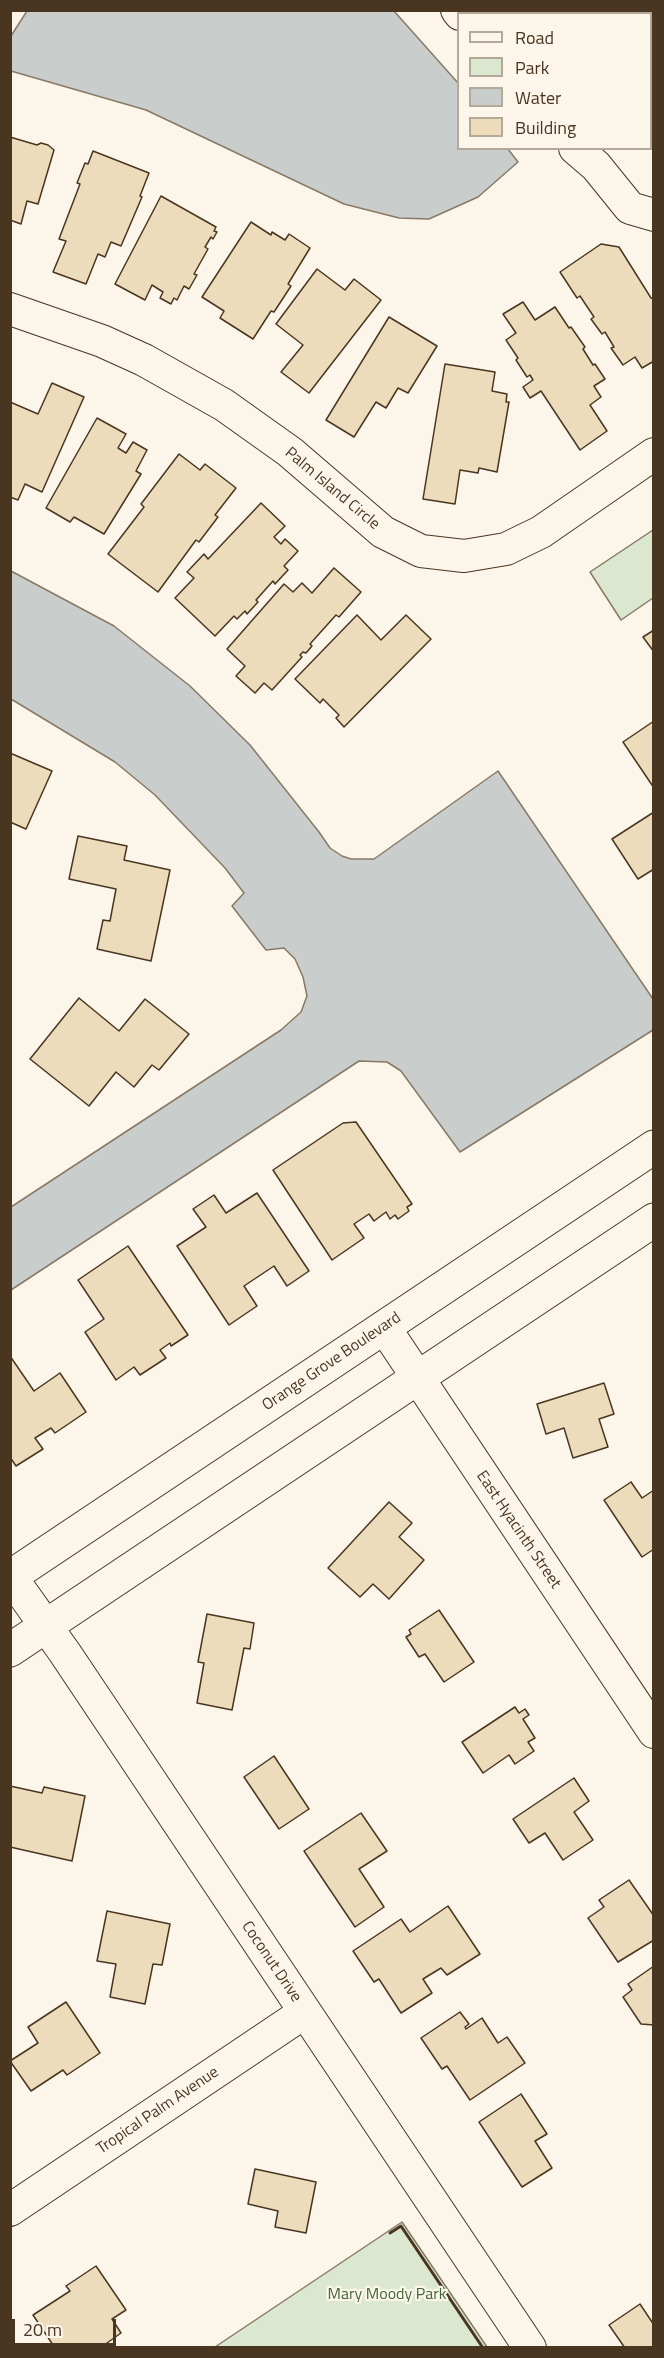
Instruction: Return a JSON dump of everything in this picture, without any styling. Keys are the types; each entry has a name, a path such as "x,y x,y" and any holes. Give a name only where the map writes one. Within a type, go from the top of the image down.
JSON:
{"street":[{"path":"577,150 596,166 630,208 654,215"},
{"name":"Palm Island Circle","path":"10,309 113,345 224,405 290,452 383,532 421,551 464,556 506,549 541,532 654,454"},
{"name":"Orange Grove Boulevard","path":"11,1577 654,1147"},
{"path":"10,1650 654,1220"},
{"name":"East Hyacinth Street","path":"384,1327 654,1732"},
{"name":"Coconut Drive","path":"11,1577 530,2348"},
{"name":"Tropical Palm Avenue","path":"10,2210 305,2012"}],"green space":[{"path":"653,530 653,598 621,620 590,572"},
{"name":"Mary Moody Park","path":"402,2222 487,2347 215,2347"}],"water":[{"path":"27,11 394,11 457,82 457,150 509,150 518,162 478,197 429,219 399,218 344,204 146,110 11,71 11,36"},
{"path":"11,571 114,626 190,686 250,745 330,848 342,856 351,859 374,859 498,771 653,999 653,1030 460,1152 401,1071 387,1062 359,1061 11,1290 11,1207 281,1030 301,1012 307,996 303,977 295,959 284,948 266,950 232,906 244,893 225,868 155,795 115,762 11,699"}],"building":[{"path":"529,10 545,10 544,12 530,12"},
{"path":"547,10 596,10 594,12 548,12"},
{"path":"618,10 654,10 654,75 652,76 652,12 617,12"},
{"path":"10,137 37,145 41,143 48,145 54,150 38,204 27,201 21,224 10,220"},
{"path":"93,151 149,173 140,196 142,197 121,246 111,242 105,257 98,254 86,284 53,272 66,241 59,239 80,184 77,183"},
{"path":"161,196 216,227 214,231 217,232 205,247 208,249 194,274 197,275 189,289 184,286 177,300 174,298 171,304 160,298 163,292 152,285 145,300 115,284"},
{"path":"251,222 271,235 272,232 285,240 289,234 310,248 288,284 291,286 253,339 220,318 224,311 202,297"},
{"path":"601,244 619,247 651,298 654,299 654,361 642,368 635,357 623,365 611,348 614,347 605,332 602,334 591,319 594,317 580,296 577,298 560,272"},
{"path":"317,269 345,290 354,279 381,300 309,393 281,372 303,345 276,324"},
{"path":"523,302 535,320 555,307 585,347 583,349 593,365 595,364 605,379 594,386 601,397 590,405 607,431 580,450 541,391 530,398 523,387 533,380 530,375 527,377 506,340 516,333 503,314"},
{"path":"389,317 437,346 408,393 398,388 386,408 376,402 354,437 326,420"},
{"path":"445,364 495,372 492,391 507,394 506,402 509,402 497,472 479,468 478,473 460,470 455,504 423,499"},
{"path":"52,383 84,397 42,492 25,484 18,500 10,497 10,402 38,414"},
{"path":"97,418 126,434 118,448 126,453 133,442 147,450 136,471 141,474 104,534 74,517 70,522 46,508"},
{"path":"179,454 200,470 205,464 236,488 215,515 218,517 199,542 196,540 158,592 108,554 144,507 141,504"},
{"path":"261,503 285,526 274,537 281,544 285,539 298,551 284,566 288,570 275,584 273,581 247,614 245,611 237,619 234,616 215,636 175,598 194,578 187,572 204,554 208,559"},
{"path":"334,568 361,592 339,617 336,615 310,644 312,646 306,653 303,652 300,655 302,657 272,690 264,683 255,693 236,676 245,666 227,649 284,584 293,592 302,583 312,593"},
{"path":"357,615 381,640 406,615 431,639 344,727 336,718 339,715 323,699 320,703 295,679"},
{"path":"654,630 654,652 643,637"},
{"path":"654,721 654,788 623,742"},
{"path":"10,753 52,771 26,829 10,822"},
{"path":"654,812 654,869 638,879 612,839"},
{"path":"78,836 127,846 124,860 170,870 151,961 97,949 103,920 110,921 116,889 69,879"},
{"path":"79,998 119,1031 145,999 189,1034 159,1070 152,1065 134,1087 116,1072 89,1106 30,1059"},
{"path":"356,1122 412,1204 407,1207 409,1211 398,1219 395,1215 390,1219 386,1212 374,1221 369,1214 354,1224 364,1238 332,1260 273,1170 343,1123"},
{"path":"257,1193 309,1271 287,1286 274,1266 244,1286 257,1306 229,1325 177,1246 206,1227 193,1209 214,1195 226,1213"},
{"path":"128,1246 188,1335 160,1350 166,1358 140,1375 134,1367 116,1380 85,1332 104,1319 78,1280"},
{"path":"10,1356 34,1391 60,1373 86,1412 55,1433 51,1428 35,1438 43,1449 16,1466 10,1457"},
{"path":"604,1383 614,1414 599,1419 608,1447 573,1458 564,1428 546,1434 537,1404"},
{"path":"631,1482 642,1498 654,1490 654,1549 642,1557 604,1500"},
{"path":"389,1502 412,1523 399,1537 424,1560 389,1599 373,1584 360,1597 328,1568"},
{"path":"439,1610 474,1662 444,1682 425,1654 419,1657 406,1637 411,1634 409,1630"},
{"path":"207,1614 254,1623 250,1649 244,1648 232,1710 197,1703 204,1663 198,1662"},
{"path":"515,1707 519,1713 525,1709 529,1715 523,1719 535,1738 528,1742 534,1751 515,1764 509,1755 483,1773 462,1742"},
{"path":"274,1756 309,1809 279,1829 244,1777"},
{"path":"574,1778 589,1801 574,1812 593,1840 563,1860 545,1833 529,1843 513,1819"},
{"path":"10,1786 42,1793 44,1787 85,1796 72,1861 10,1847"},
{"path":"361,1813 387,1851 359,1869 384,1907 355,1927 304,1851"},
{"path":"629,1880 654,1916 654,1940 618,1962 588,1918 604,1907 599,1900"},
{"path":"448,1906 480,1954 447,1975 441,1968 423,1979 432,1993 401,2013 379,1979 374,1982 353,1951 401,1919 410,1932"},
{"path":"107,1911 170,1924 162,1965 153,1964 145,2004 110,1997 116,1964 97,1961"},
{"path":"654,1966 654,2025 641,2024 623,1997 632,1990 628,1984"},
{"path":"66,2002 100,2053 67,2075 63,2070 31,2091 10,2061 38,2043 28,2027"},
{"path":"460,2012 469,2024 465,2027 466,2029 482,2018 498,2043 507,2037 525,2063 470,2100 447,2066 442,2069 421,2038"},
{"path":"521,2094 547,2134 535,2141 552,2168 522,2187 479,2122"},
{"path":"255,2169 316,2182 306,2233 275,2227 278,2211 248,2204"},
{"path":"96,2266 126,2310 112,2319 121,2333 100,2348 55,2348 33,2315 70,2291 66,2286"},
{"path":"640,2304 654,2325 654,2348 625,2348 609,2325"}],"wall":[{"path":"390,2233 401,2226 483,2348"}]}
